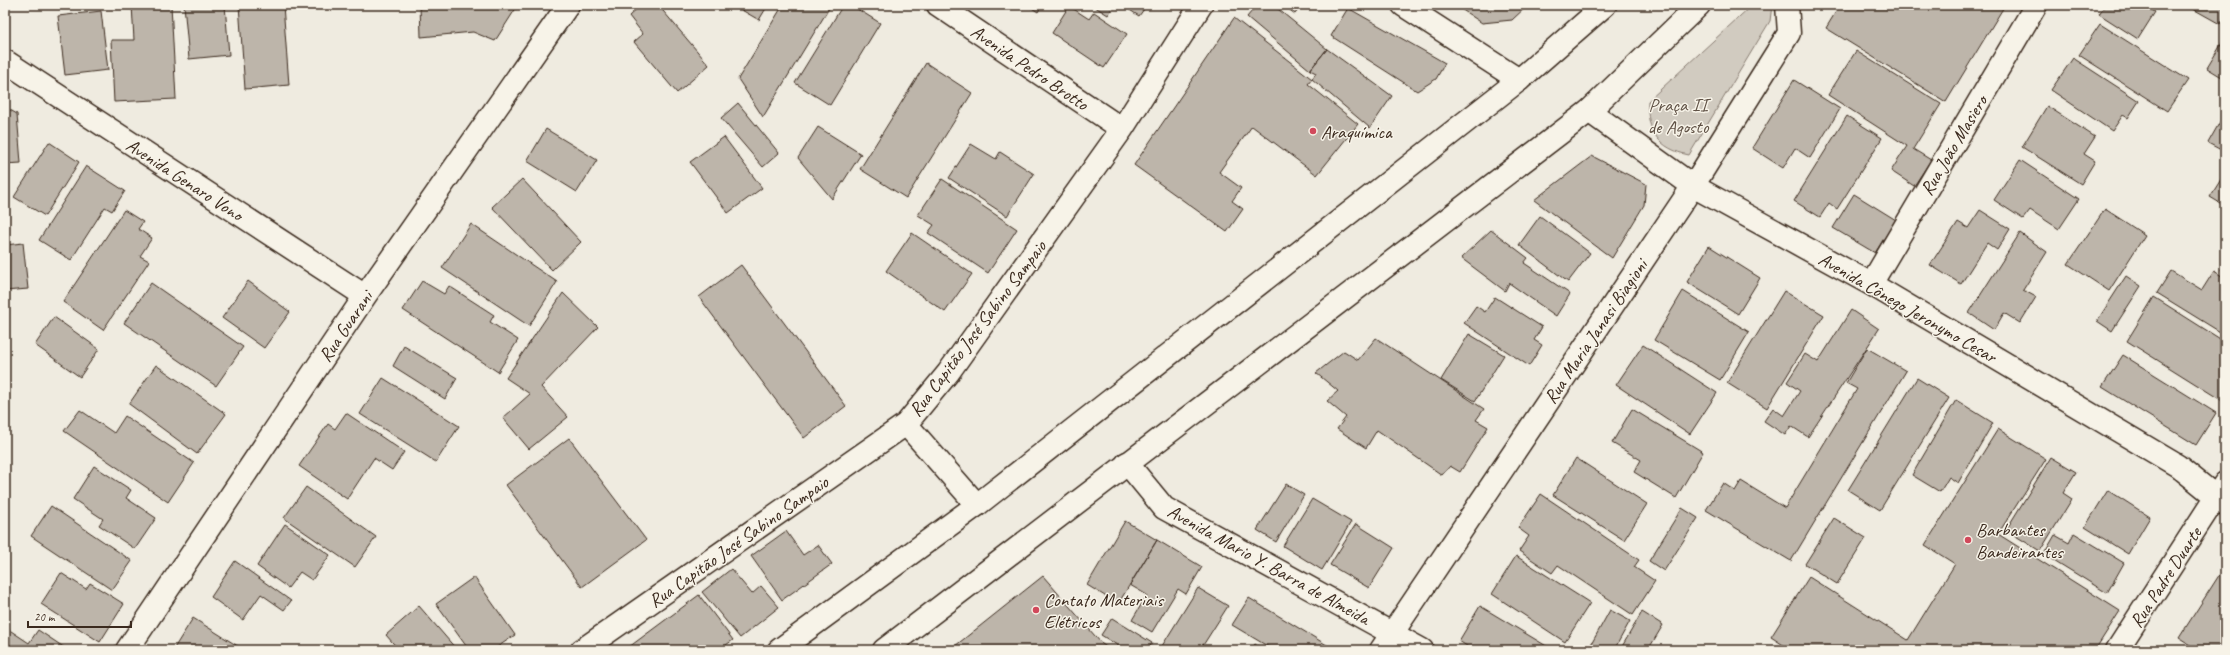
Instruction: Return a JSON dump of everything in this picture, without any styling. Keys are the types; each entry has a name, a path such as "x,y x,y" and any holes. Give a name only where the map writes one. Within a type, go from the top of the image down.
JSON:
{"street":[{"name":"Rua Guarani","path":"127,650 365,296 568,5"},
{"name":"Avenida Pedro Brotto","path":"938,5 1122,129"},
{"name":"Rua Capitão José Sabino Sampaio","path":"582,650 906,424 948,373 1122,129 1201,5"},
{"path":"1402,5 1519,80"},
{"path":"779,650 977,505 1519,80 1605,5"},
{"path":"884,650 1589,111 1699,5"},
{"name":"Rua Maria Janasi Biagioni","path":"1386,641 1693,186 1789,33 1787,5"},
{"name":"Rua João Masiero","path":"1871,284 2036,5"},
{"name":"Avenida Genaro Vono","path":"5,61 365,296"},
{"name":"Avenida Cônego Jeronymo Cesar","path":"1589,111 1693,186 1871,284 2178,466 2222,495"},
{"path":"906,424 977,505"},
{"name":"Avenida Mario Y. Barra de Almeida","path":"1127,464 1164,508 1386,641 1422,650"},
{"name":"Rua Padre Duarte","path":"2117,650 2222,495"}],"green space":[{"name":"Praça II de Agosto","path":"1752,5 1772,5 1770,21 1689,155 1670,148 1656,137 1652,130 1649,121 1648,101"}],"building":[{"path":"132,5 171,5 176,99 114,102 111,40 134,40"},
{"path":"184,5 225,5 229,55 189,59"},
{"path":"239,5 283,5 289,85 245,89"},
{"path":"420,5 518,5 495,41 473,32 421,37"},
{"path":"641,5 658,5 709,65 677,93 634,42 643,34 629,16"},
{"path":"733,5 768,5 759,20"},
{"path":"783,5 831,5 763,117 738,79"},
{"path":"843,5 851,5 880,23 830,105 795,83"},
{"path":"1027,5 1042,5 1038,12"},
{"path":"1092,5 1115,5 1108,15"},
{"path":"1122,5 1147,5 1139,16"},
{"path":"1257,5 1273,5 1327,49 1310,70 1247,17"},
{"path":"1283,5 1302,5 1295,14"},
{"path":"1455,5 1528,5 1512,20 1482,23"},
{"path":"1840,5 2005,5 1946,102 1826,28"},
{"path":"2105,5 2143,5 2155,12 2138,39 2099,14"},
{"path":"2186,5 2225,5 2225,15 2220,24"},
{"path":"1069,6 1089,19 1094,12 1127,34 1104,68 1052,33"},
{"path":"1348,8 1445,63 1436,79 1417,91 1331,36"},
{"path":"101,11 108,70 65,75 58,16"},
{"path":"1234,18 1312,79 1308,84 1358,124 1317,175 1252,126 1219,172 1241,188 1232,201 1243,209 1227,232 1134,165"},
{"path":"2100,24 2188,80 2167,111 2079,55"},
{"path":"2225,38 2225,79 2207,68"},
{"path":"1327,49 1392,96 1370,128 1312,79 1316,73 1310,70"},
{"path":"1856,51 1941,104 1913,149 1931,160 1914,186 1891,171 1907,146 1828,95"},
{"path":"2073,58 2139,101 2128,118 2123,115 2112,131 2051,90"},
{"path":"926,63 972,93 906,198 860,169"},
{"path":"1794,80 1840,109 1810,158 1795,148 1783,168 1752,148"},
{"path":"738,103 779,153 763,167 721,118"},
{"path":"2047,106 2095,137 2084,154 2095,161 2081,184 2022,147"},
{"path":"5,107 17,114 21,163 5,164"},
{"path":"2225,113 2225,149 2223,151 2208,143"},
{"path":"1847,116 1882,138 1837,209 1829,203 1820,217 1794,201"},
{"path":"818,127 861,154 832,199 798,158"},
{"path":"546,129 597,160 577,192 527,161"},
{"path":"724,137 762,188 728,213 690,162"},
{"path":"49,142 79,162 45,216 14,197"},
{"path":"971,144 996,159 1000,152 1034,174 1007,216 949,178"},
{"path":"1592,156 1646,184 1644,205 1612,258 1534,200"},
{"path":"2020,160 2079,199 2059,229 2030,210 2023,219 1994,200"},
{"path":"86,166 125,191 112,211 105,207 71,260 39,240"},
{"path":"2225,173 2225,206 2210,197"},
{"path":"522,179 581,242 552,270 492,207"},
{"path":"942,179 1017,229 988,273 928,233 934,225 918,215"},
{"path":"1854,194 1896,220 1875,253 1833,228"},
{"path":"2105,209 2145,235 2109,291 2068,264"},
{"path":"124,210 143,222 138,229 152,238 140,256 149,261 103,330 63,302"},
{"path":"1980,210 2010,229 1997,250 1987,243 1961,284 1930,265 1958,222 1968,228"},
{"path":"1540,216 1590,253 1568,282 1519,245"},
{"path":"471,224 557,282 529,326 442,268"},
{"path":"1491,230 1528,258 1524,263 1570,294 1556,316 1509,283 1505,291 1461,258"},
{"path":"912,233 972,274 945,312 886,271"},
{"path":"2020,233 2047,252 2023,290 2036,297 2020,323 2004,313 1994,330 1969,313"},
{"path":"23,243 28,289 5,291 5,245"},
{"path":"1709,246 1760,278 1738,314 1687,282"},
{"path":"2225,263 2225,272 2221,270"},
{"path":"741,265 846,406 804,438 699,297"},
{"path":"2171,271 2202,290 2214,271 2225,278 2225,335 2157,293"},
{"path":"2126,276 2141,286 2112,331 2097,321"},
{"path":"248,281 290,312 264,348 222,318"},
{"path":"422,281 444,294 449,286 494,315 490,322 518,340 498,372 403,310"},
{"path":"151,283 243,347 216,386 124,323"},
{"path":"1683,291 1749,332 1720,380 1654,340"},
{"path":"1784,291 1824,315 1767,408 1727,383"},
{"path":"563,293 598,327 541,387 568,417 529,449 503,418 530,394 506,378"},
{"path":"1495,297 1542,327 1534,340 1542,345 1529,366 1464,323 1476,306 1485,312"},
{"path":"2154,297 2225,342 2225,394 2221,400 2127,341"},
{"path":"1851,310 1879,329 1808,437 1791,426 1785,435 1764,421 1773,408 1784,416 1800,391 1787,382 1805,354 1818,362"},
{"path":"54,317 99,349 80,377 35,345"},
{"path":"1469,334 1504,355 1475,401 1441,380"},
{"path":"1376,338 1484,409 1476,420 1488,427 1460,472 1450,466 1442,475 1377,430 1366,448 1337,429 1346,417 1327,401 1338,391 1316,373 1344,351 1358,360"},
{"path":"1643,345 1717,393 1690,434 1616,385"},
{"path":"404,346 457,378 445,399 393,366"},
{"path":"1867,348 1906,371 1791,561 1706,510 1723,483 1735,491 1741,481 1785,508 1857,389 1846,383"},
{"path":"2123,355 2216,413 2196,445 2102,387"},
{"path":"156,365 226,414 197,454 129,404"},
{"path":"383,378 459,426 436,462 360,414"},
{"path":"1917,378 1949,398 1880,510 1848,490"},
{"path":"1956,400 1993,423 1958,483 1949,477 1940,492 1912,475"},
{"path":"1632,409 1703,452 1676,498 1634,472 1641,460 1612,443"},
{"path":"80,410 114,433 125,416 194,463 168,502 64,431"},
{"path":"346,413 404,452 392,470 374,458 347,499 299,466 328,424 335,429"},
{"name":"Barbantes Bandeirantes","path":"1998,429 2046,459 1998,534 2120,611 2095,650 1791,650 1771,637 1809,577 1908,640 1955,564 1925,545"},
{"path":"569,438 646,540 582,587 506,485"},
{"path":"2051,457 2076,472 2063,493 2072,499 2040,551 2006,530"},
{"path":"1576,458 1647,504 1624,540 1553,495"},
{"path":"94,466 131,490 126,498 156,518 135,549 99,525 103,519 73,499"},
{"path":"1286,484 1304,495 1276,542 1257,530"},
{"path":"306,487 376,537 355,567 284,518"},
{"path":"2108,490 2150,517 2128,554 2085,527"},
{"path":"1541,494 1639,560 1634,567 1655,581 1633,615 1558,565 1552,573 1519,551 1529,536 1518,528"},
{"path":"1312,499 1351,522 1322,570 1283,546"},
{"path":"51,506 132,561 112,590 31,536"},
{"path":"1682,508 1698,518 1664,571 1649,561"},
{"path":"1834,518 1866,538 1837,584 1805,564"},
{"path":"1125,521 1157,540 1118,604 1087,585"},
{"path":"285,524 330,555 312,580 300,572 288,588 257,566"},
{"path":"1356,524 1394,548 1369,588 1330,565"},
{"path":"786,531 803,555 818,545 832,564 782,600 751,556"},
{"path":"2074,533 2124,563 2107,593 2044,554 2055,535 2069,543"},
{"path":"1157,540 1202,567 1186,594 1178,589 1152,632 1132,620 1147,595 1130,585"},
{"path":"1516,556 1590,603 1565,642 1492,594"},
{"path":"235,561 291,601 284,610 261,594 243,620 211,597"},
{"path":"2225,566 2225,650 2198,650 2179,638"},
{"path":"731,569 752,594 761,586 779,607 740,638 702,592"},
{"path":"61,573 86,589 90,583 124,604 100,642 41,604"},
{"name":"Contato Materiais Elétricos","path":"1043,576 1102,644 1111,650 950,650"},
{"path":"474,577 515,635 493,650 469,650 436,604"},
{"path":"1198,588 1228,606 1200,650 1168,650 1162,646"},
{"path":"699,595 733,640 719,650 631,650 629,647"},
{"path":"1249,598 1335,650 1274,650 1232,625"},
{"path":"419,606 457,650 399,650 386,635"},
{"path":"1480,606 1553,650 1473,650 1459,641"},
{"path":"1610,610 1630,621 1614,650 1588,650"},
{"path":"1642,612 1663,625 1648,650 1620,650"},
{"path":"193,618 244,650 173,650"},
{"path":"1112,618 1152,643 1148,650 1125,650 1101,635"},
{"path":"8,629 29,643 38,630 68,650 5,650 5,634"},
{"path":"1255,644 1264,650 1251,650"},
{"path":"386,646 389,650 381,650"},
{"path":"1767,646 1773,650 1764,650"}],"place":[{"name":"Araquímica","path":"1313,131"},
{"name":"Barbantes Bandeirantes","path":"1968,540"},
{"name":"Contato Materiais Elétricos","path":"1036,610"}]}
